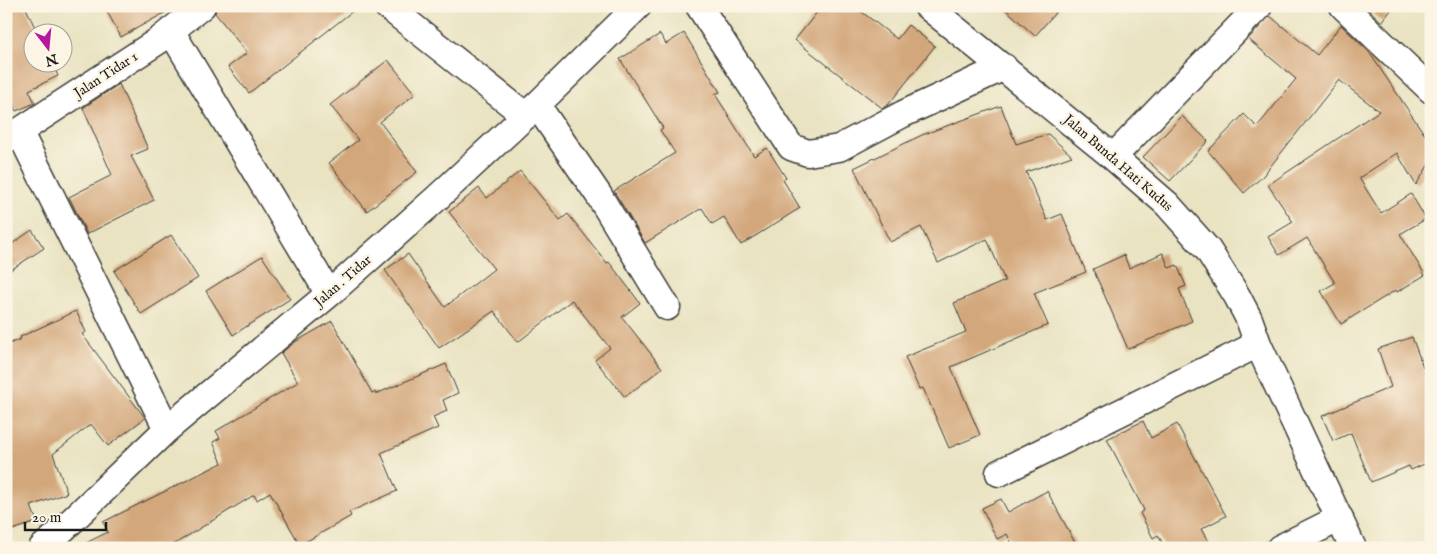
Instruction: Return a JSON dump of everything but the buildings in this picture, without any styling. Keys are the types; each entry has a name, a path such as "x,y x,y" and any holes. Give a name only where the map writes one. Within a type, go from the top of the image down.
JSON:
{"street":[{"name":"Jalan Tidar 1","path":"13,136 158,41 202,6"},
{"path":"387,6 532,110 598,194 667,307"},
{"name":"Jalan . Tidar","path":"42,548 167,429 329,294 438,197 532,110 638,6"},
{"path":"699,6 791,147 808,153 839,148 902,114 1004,68"},
{"name":"Jalan Bunda Hati Kudus","path":"927,6 1113,157 1167,204 1208,250 1249,319 1258,344 1306,451 1353,548"},
{"path":"1113,157 1259,6"},
{"path":"1343,6 1431,90"},
{"path":"171,31 329,294"},
{"path":"13,136 167,429"},
{"path":"999,473 1258,344"},
{"path":"1280,548 1340,518"}]}
